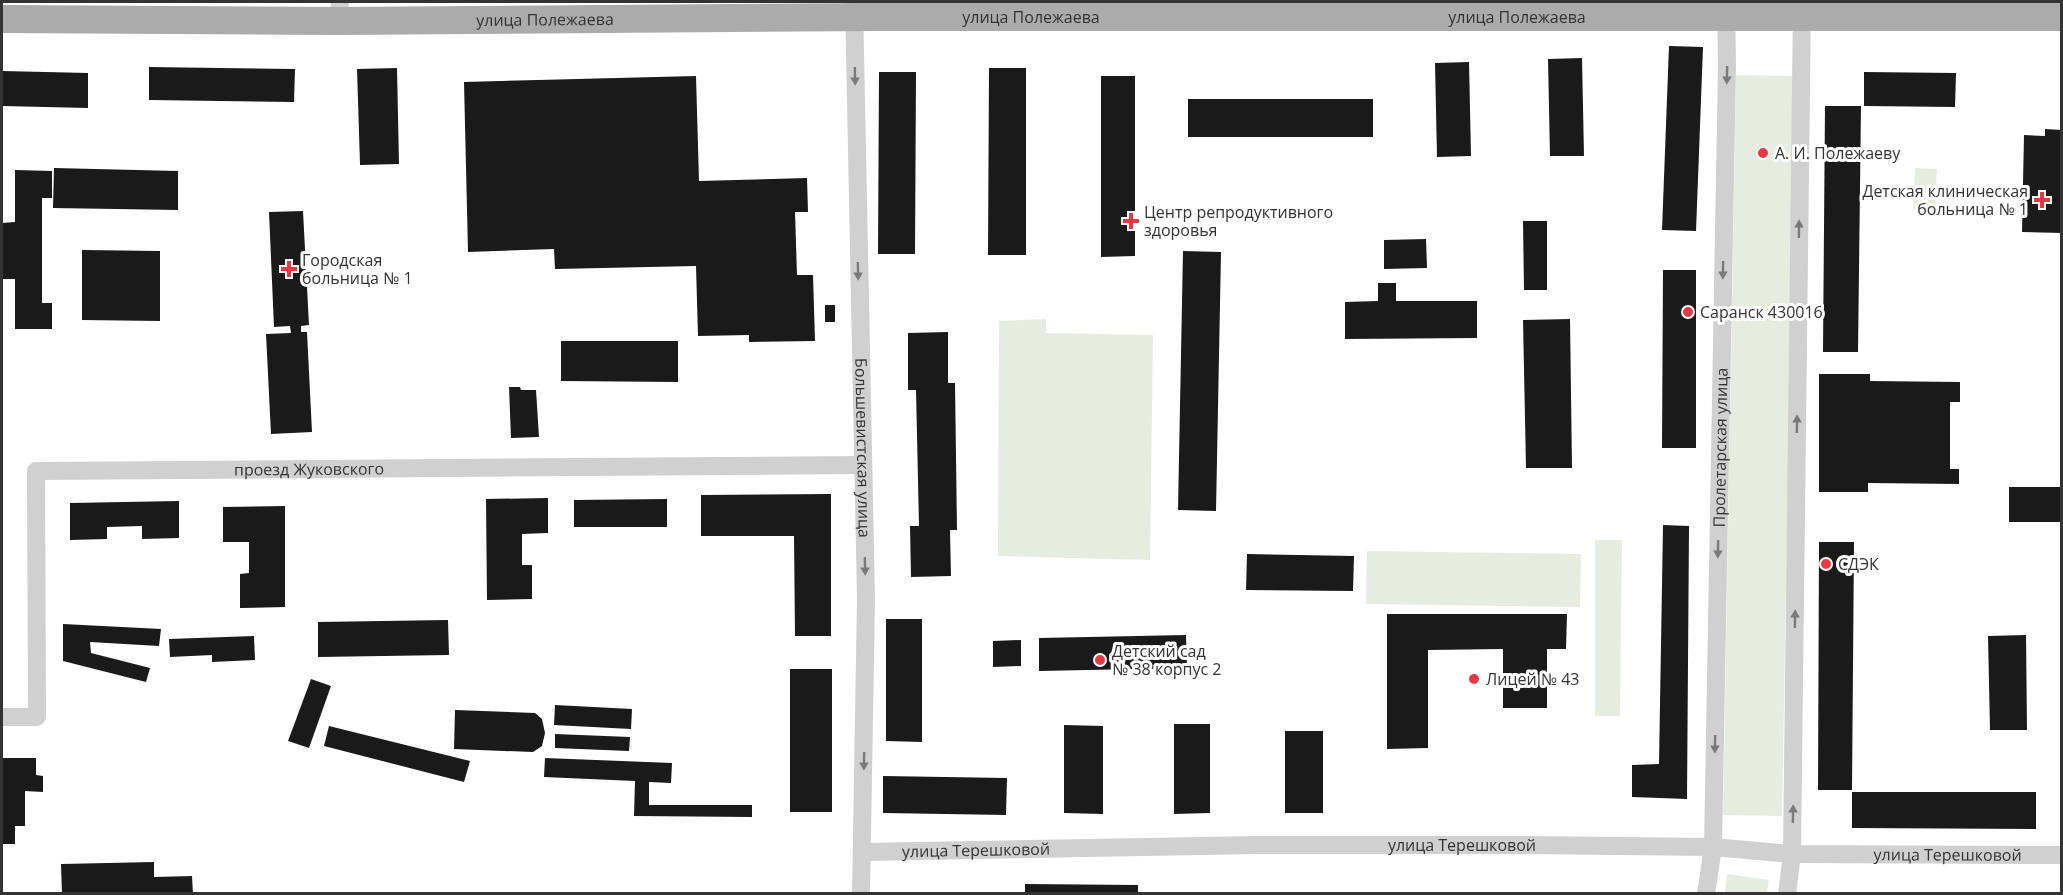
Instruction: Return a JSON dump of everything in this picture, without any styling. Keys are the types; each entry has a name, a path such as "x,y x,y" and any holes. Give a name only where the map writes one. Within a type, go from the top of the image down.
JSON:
{"main road":[{"name":"улица Полежаева","path":"2,19 339,11 854,9 1801,9 2061,17"}],"street":[{"name":"Большевистская улица","path":"854,9 866,599 861,894"},
{"name":"Пролетарская улица","path":"1706,894 1713,847 1727,87 1726,9"},
{"path":"1787,894 1792,854 1801,9"},
{"name":"проезд Жуковского","path":"2,717 37,717 36,471 862,465"},
{"name":"улица Терешковой","path":"862,852 1269,845 1713,847 1792,854 2061,855"}],"shaded area":[{"path":"1736,75 1795,76 1782,816 1723,815"},
{"path":"1915,168 1937,169 1935,210 1913,209"},
{"path":"1046,319 1046,333 1153,335 1150,560 998,556 999,321"},
{"path":"1595,540 1622,540 1620,716 1595,716"},
{"path":"1367,551 1581,554 1580,607 1366,604"},
{"path":"1727,874 1769,880 1767,893 1725,893"}],"building":[{"path":"1669,46 1703,47 1696,231 1662,230"},
{"path":"1582,58 1584,156 1550,156 1548,59"},
{"path":"1469,62 1471,156 1437,157 1435,63"},
{"path":"149,67 295,69 294,102 149,100"},
{"path":"397,68 399,164 360,165 357,69"},
{"path":"989,68 1026,68 1026,255 988,255"},
{"path":"2,71 88,73 88,108 2,106"},
{"path":"879,72 916,72 915,254 878,254"},
{"path":"1864,72 1956,73 1955,107 1864,106"},
{"path":"696,76 699,181 807,178 808,212 795,212 797,275 813,275 815,341 749,342 749,335 698,336 696,266 555,269 554,249 468,252 464,82"},
{"path":"1101,76 1135,76 1135,256 1101,257"},
{"path":"1188,99 1373,99 1373,137 1188,137"},
{"path":"1825,106 1861,106 1858,352 1823,352"},
{"name":"Детская клиническая больница № 1","path":"2045,129 2062,130 2062,233 2022,232 2024,135 2045,136"},
{"path":"54,168 178,171 178,210 53,208"},
{"path":"15,170 52,171 52,198 42,198 42,303 52,303 52,329 15,329 15,279 2,279 2,223 15,222"},
{"name":"Городская больница № 1","path":"303,211 309,325 301,326 301,332 307,332 312,432 271,434 266,334 291,333 290,326 274,327 269,212"},
{"path":"1523,221 1547,221 1547,290 1524,290"},
{"path":"1426,239 1427,268 1384,269 1384,240"},
{"path":"82,250 160,251 160,321 82,320"},
{"path":"1183,251 1221,252 1216,511 1178,510"},
{"path":"1663,270 1696,270 1696,448 1662,448"},
{"path":"1378,283 1396,283 1396,301 1477,301 1477,338 1345,339 1345,302 1378,301"},
{"path":"825,305 835,305 835,322 825,322"},
{"path":"1570,319 1572,468 1526,468 1523,320"},
{"path":"948,332 948,383 955,383 957,530 950,530 951,576 911,577 910,526 919,526 916,390 908,390 908,333"},
{"path":"561,341 678,341 678,382 561,381"},
{"path":"1819,374 1870,374 1870,381 1960,382 1960,402 1950,402 1950,469 1959,469 1959,484 1868,483 1868,492 1819,492"},
{"path":"509,387 536,390 539,437 511,438"},
{"path":"2009,487 2062,487 2062,522 2009,522"},
{"path":"831,494 831,636 795,636 794,536 701,536 701,495"},
{"path":"548,498 548,533 522,534 522,565 532,565 532,599 487,600 486,499"},
{"path":"667,499 667,527 574,527 574,500"},
{"path":"179,501 179,538 142,539 142,526 107,527 107,539 70,540 70,503"},
{"path":"285,506 285,607 240,608 240,574 249,573 249,542 223,542 223,507"},
{"path":"1663,525 1689,526 1687,799 1632,797 1632,765 1659,764"},
{"path":"1819,542 1854,542 1852,790 1818,790"},
{"path":"1247,554 1354,556 1353,591 1246,590"},
{"path":"1387,614 1567,614 1566,649 1547,649 1547,708 1503,708 1503,649 1428,650 1428,748 1387,749"},
{"path":"886,619 922,619 922,742 886,741"},
{"path":"448,620 449,655 318,657 318,622"},
{"path":"63,624 161,629 159,646 90,642 91,653 150,668 146,682 63,661"},
{"path":"1186,635 1187,668 1039,671 1039,638"},
{"path":"2026,635 2027,730 1990,730 1988,636"},
{"path":"254,636 255,660 212,662 212,655 170,657 169,639"},
{"path":"1021,640 1021,666 993,667 993,641"},
{"path":"790,669 832,669 832,812 790,812"},
{"path":"311,679 331,686 309,748 288,741"},
{"path":"555,705 632,709 631,729 554,725"},
{"path":"455,710 535,713 542,719 545,733 542,746 533,752 454,749"},
{"path":"1174,724 1210,724 1210,813 1174,814"},
{"path":"1064,725 1103,726 1103,814 1064,813"},
{"path":"329,726 470,761 464,782 324,746"},
{"path":"1285,731 1323,731 1323,813 1285,813"},
{"path":"555,734 630,737 629,751 555,748"},
{"path":"2,758 36,758 36,775 43,776 43,792 25,791 25,826 15,826 15,844 2,844"},
{"path":"545,758 672,763 671,783 649,782 649,805 752,805 752,817 634,816 635,781 544,777"},
{"path":"883,776 1007,778 1006,815 883,813"},
{"path":"1852,792 2036,792 2036,829 1852,828"},
{"path":"154,862 154,877 192,876 193,894 62,894 61,864"},
{"path":"1025,884 1138,885 1138,894 1025,894"}],"place":[{"name":"А. И. Полежаеву","path":"1763,153"},
{"name":"Детская клиническая больница № 1","path":"2042,200"},
{"name":"Центр репродуктивного здоровья","path":"1131,221"},
{"name":"Городская больница № 1","path":"289,269"},
{"name":"Саранск 430016","path":"1688,312"},
{"name":"СДЭК","path":"1826,564"},
{"name":"Детский сад № 38 корпус 2","path":"1100,660"},
{"name":"Лицей № 43","path":"1474,679"}]}
